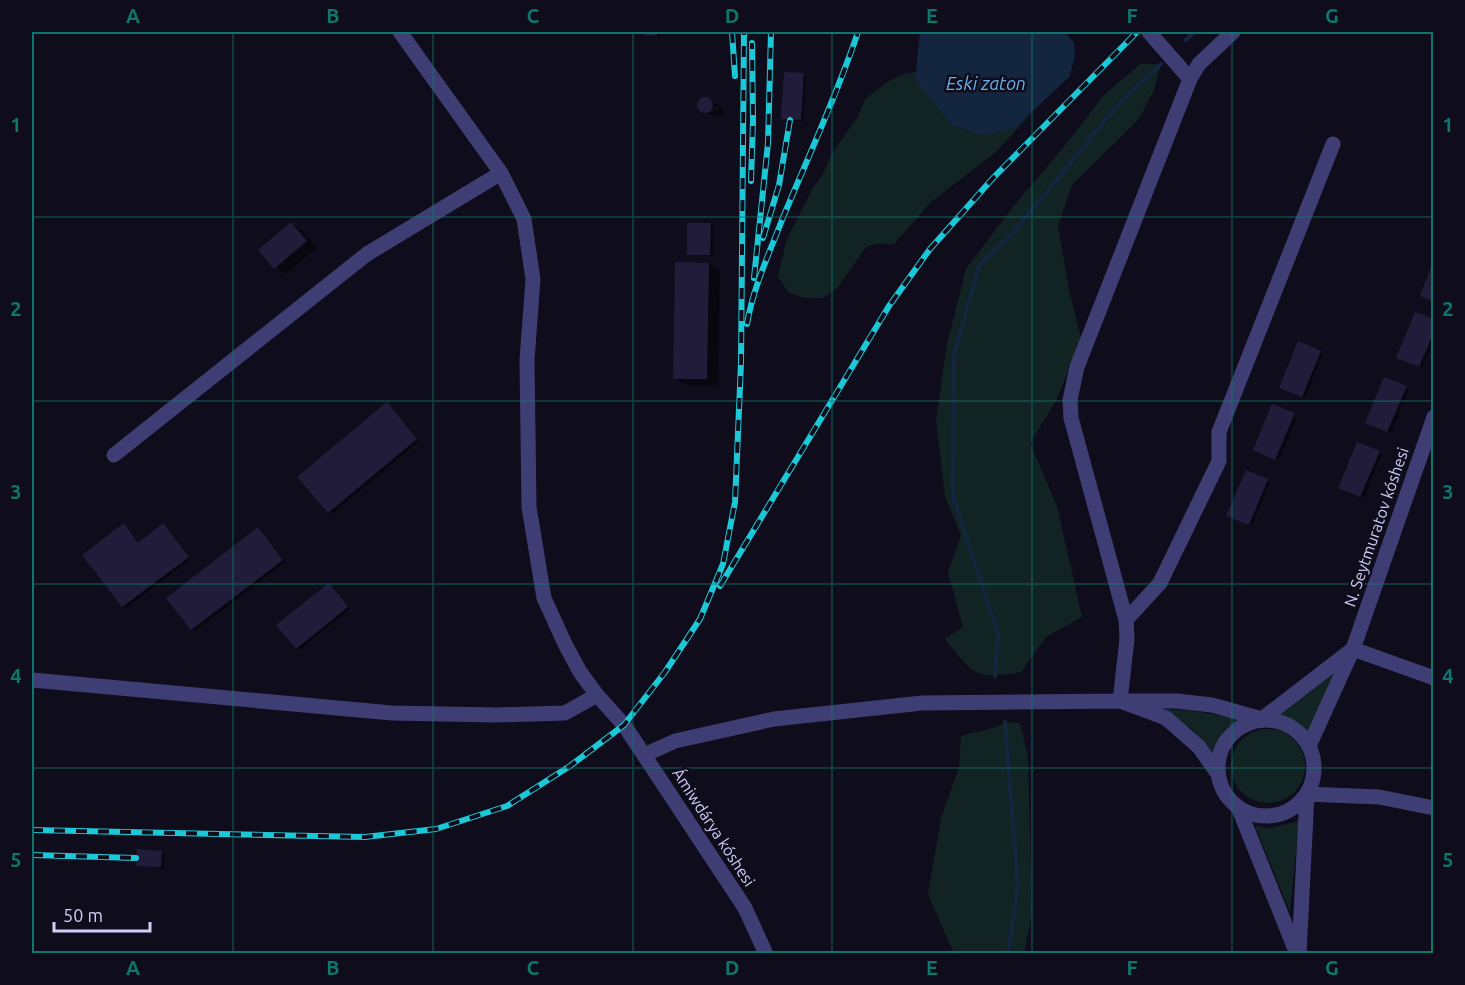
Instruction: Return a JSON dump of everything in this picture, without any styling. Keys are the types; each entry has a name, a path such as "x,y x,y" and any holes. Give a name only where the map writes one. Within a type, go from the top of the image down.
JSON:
{"street":[{"name":"Ámiwdárya kóshesi","path":"400,32 501,173 524,219 533,279 527,360 529,507 544,598 580,672 624,725 644,754 745,908 766,954"},
{"path":"1149,32 1190,79"},
{"path":"1120,702 1127,639 1126,620 1071,418 1070,400 1077,367 1190,79 1199,64 1233,32"},
{"path":"1126,620 1160,583 1219,461 1219,432 1333,144"},
{"path":"114,455 367,254 501,173"},
{"name":"N. Seytmuratov kóshesi","path":"1309,746 1353,649 1434,417"},
{"path":"644,754 675,741 774,719 922,703 1189,702 1212,705 1262,719 1276,721 1300,734 1309,746 1314,770 1312,783 1306,794 1296,806 1283,813 1268,816 1253,815 1239,809 1221,787 1218,758 1224,744 1234,732 1262,719 1353,649 1434,678"},
{"path":"32,680 392,713 496,715 565,712 597,695"},
{"path":"1120,702 1166,718 1199,747 1218,774"},
{"path":"1306,794 1379,797 1434,808"},
{"path":"1298,954 1306,794"},
{"path":"1239,809 1298,954"}],"green space":[{"path":"1140,64 1161,64 1154,90 1139,119 1072,185 1058,226 1069,290 1081,338 1057,399 1030,443 1057,506 1082,617 1046,637 1021,672 993,675 976,672 962,660 945,639 963,627 948,572 961,535 945,496 936,421 947,344 966,269 1012,208 1105,94"},
{"path":"915,72 915,80 1016,127 1035,110 996,152 931,202 894,244 876,244 866,247 838,287 823,298 804,298 788,292 778,276 787,239 832,153 857,118 866,98 889,81 903,74"},
{"path":"1338,669 1309,735 1287,718 1277,714"},
{"path":"1163,709 1189,710 1239,719 1224,730 1212,753 1190,728"},
{"path":"1005,722 1020,723 1028,758 1032,914 1024,953 954,953 928,895 941,818 959,768 961,736 997,727"},
{"path":"1261,729 1275,729 1289,735 1299,745 1305,759 1305,773 1299,787 1289,797 1275,803 1261,803 1247,797 1237,787 1231,773 1231,759 1237,745 1247,735"},
{"path":"1299,821 1290,912 1255,826 1269,828"}],"water":[{"name":"Eski zaton","path":"920,32 1065,32 1074,43 1075,55 1070,76 1016,127 985,136 952,125 915,80"}],"building":[{"path":"643,32 657,32 657,36 643,35"},
{"path":"784,72 804,73 801,120 781,119"},
{"path":"702,97 708,97 713,105 711,111 702,113 697,108 697,102"},
{"path":"291,222 307,241 274,269 258,250"},
{"path":"687,223 711,223 710,255 687,255"},
{"path":"675,262 709,263 707,379 673,379"},
{"path":"1434,262 1434,302 1420,296"},
{"path":"1415,312 1434,319 1434,332 1419,367 1396,358"},
{"path":"1298,341 1321,351 1302,397 1279,388"},
{"path":"1384,377 1407,386 1387,432 1365,423"},
{"path":"387,402 417,439 328,513 297,477"},
{"path":"1272,404 1295,413 1275,460 1253,450"},
{"path":"1357,442 1380,451 1360,497 1338,488"},
{"path":"1246,470 1268,479 1249,525 1226,516"},
{"path":"124,523 138,543 163,523 189,557 122,607 82,555"},
{"path":"258,527 283,560 191,630 166,598"},
{"path":"329,583 348,607 296,649 276,625"},
{"path":"137,849 162,851 161,867 136,866"}],"waterway":[{"path":"1186,40 1194,32"},
{"path":"995,677 998,633 953,496 954,355 979,266 1013,233 1122,100 1161,64"},
{"path":"1005,722 1018,886 1008,954"}],"railway":[{"path":"732,32 735,76"},
{"path":"32,830 365,837 436,829 507,806 570,766 624,725 665,672 700,619 723,564 735,502 741,363 744,32"},
{"path":"754,278 768,143 771,32"},
{"path":"747,324 762,271 832,103 858,32"},
{"path":"720,586 889,306 930,249 994,177 1137,32"},
{"path":"751,181 752,43"},
{"path":"763,238 779,185 790,120"},
{"path":"32,855 136,858"}]}
